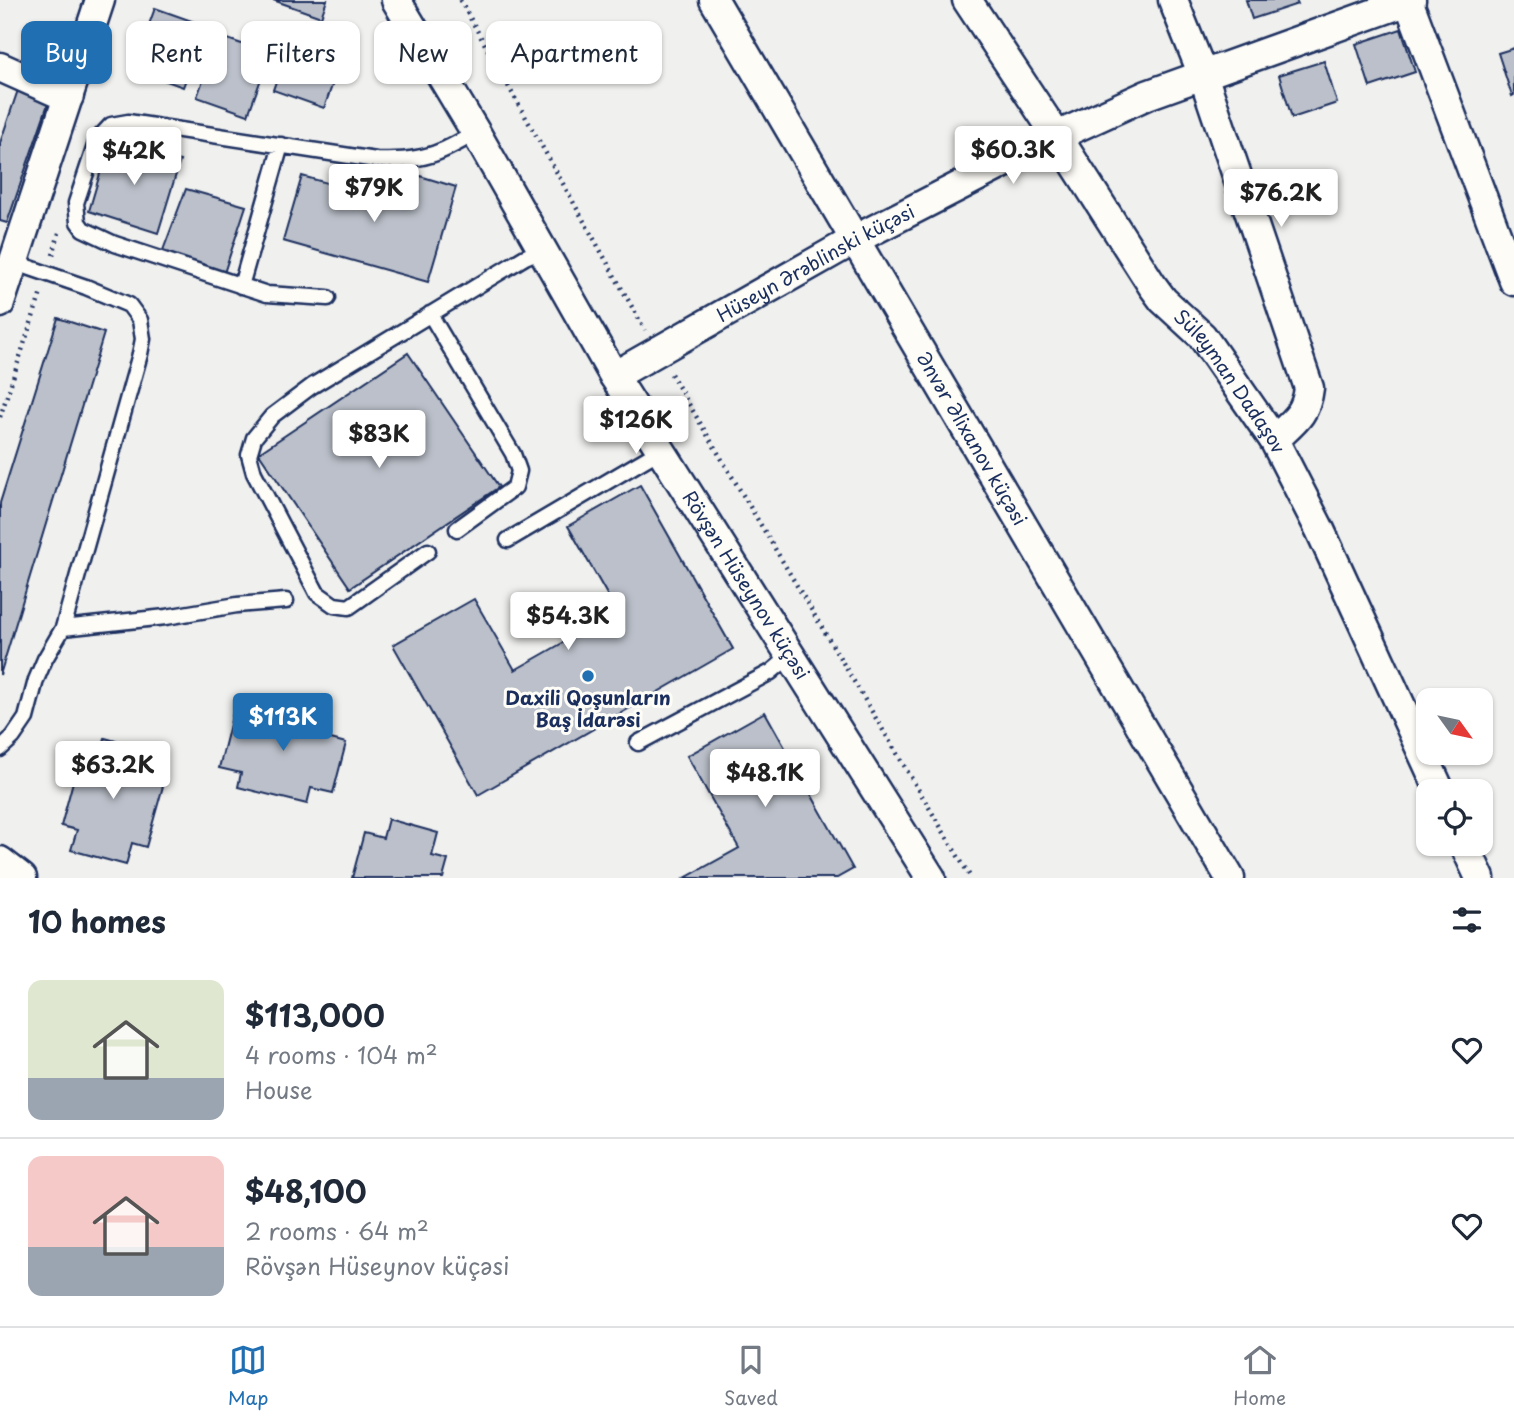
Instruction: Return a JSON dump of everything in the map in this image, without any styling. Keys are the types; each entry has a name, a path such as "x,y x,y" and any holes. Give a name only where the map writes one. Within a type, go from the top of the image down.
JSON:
{"street":[{"path":"0,303 6,260 69,96 100,0"},
{"name":"Rövşən Hüseynov küçəsi","path":"396,0 476,133 614,376 931,878"},
{"name":"Süleyman Dadaşov","path":"967,0 1152,285 1163,300 1202,336 1274,440 1320,530 1434,779"},
{"path":"1173,0 1203,75 1310,388 1302,413 1274,440"},
{"path":"1409,0 1514,281"},
{"name":"Hüseyn Ərəblinski küçəsi","path":"614,376 856,239 1057,136 1137,100 1409,0"},
{"name":"Ənvər Əlixanov küçəsi","path":"723,2 856,239 1230,878"},
{"path":"0,67 69,96"},
{"path":"1470,856 1480,878"},
{"path":"0,860 22,878"}],"lane":[{"path":"328,298 267,294 115,244 83,229 78,222 76,204 97,140 111,125 128,122 393,161 439,152 476,133"},
{"path":"241,286 281,145"},
{"path":"428,551 349,607 334,605 317,593 254,474 249,455 254,438 272,416 312,386 525,257 542,250"},
{"path":"0,749 13,737 26,718 36,680 63,628 143,339 140,320 129,305 86,286 6,260"},
{"path":"430,314 513,454 519,471 515,487 457,529"},
{"path":"508,540 661,450"},
{"path":"63,628 286,601"},
{"path":"638,743 771,673 790,656"}],"path":[{"path":"460,0 657,351 971,878"}],"building":[{"path":"273,0 327,0 321,17"},
{"path":"1246,0 1296,0 1298,4 1252,19"},
{"path":"155,8 192,21 150,21"},
{"path":"1401,29 1415,72 1370,87 1356,44"},
{"path":"227,39 241,44 241,84 259,84 248,115 197,97 202,84 227,84"},
{"path":"1514,48 1514,95 1512,96 1498,53"},
{"path":"1324,61 1337,103 1292,118 1279,75"},
{"path":"275,84 333,84 324,108 273,90"},
{"path":"19,87 50,98 7,223 0,221 0,143"},
{"path":"109,143 180,161 158,233 89,211"},
{"path":"400,170 456,187 428,282 283,241 302,176 391,201"},
{"path":"186,189 246,206 224,273 162,253"},
{"path":"58,318 104,333 0,675 0,503"},
{"path":"408,353 499,487 350,588 259,453"},
{"path":"640,485 733,649 478,795 393,645 474,599 515,670 617,612 568,526"},
{"path":"257,701 331,719 327,738 346,743 333,793 311,788 307,804 238,787 241,773 219,768 233,713 253,718"},
{"path":"765,712 853,869 837,878 685,878 739,848 687,756"},
{"path":"105,738 155,752 149,774 165,779 146,847 132,843 126,865 71,850 77,830 61,826 81,752 100,757"},
{"path":"388,819 438,833 432,856 448,860 443,878 352,878 364,833 383,838"}],"place":[{"name":"Daxili Qoşunların Baş İdarəsi","path":"588,676"}]}
